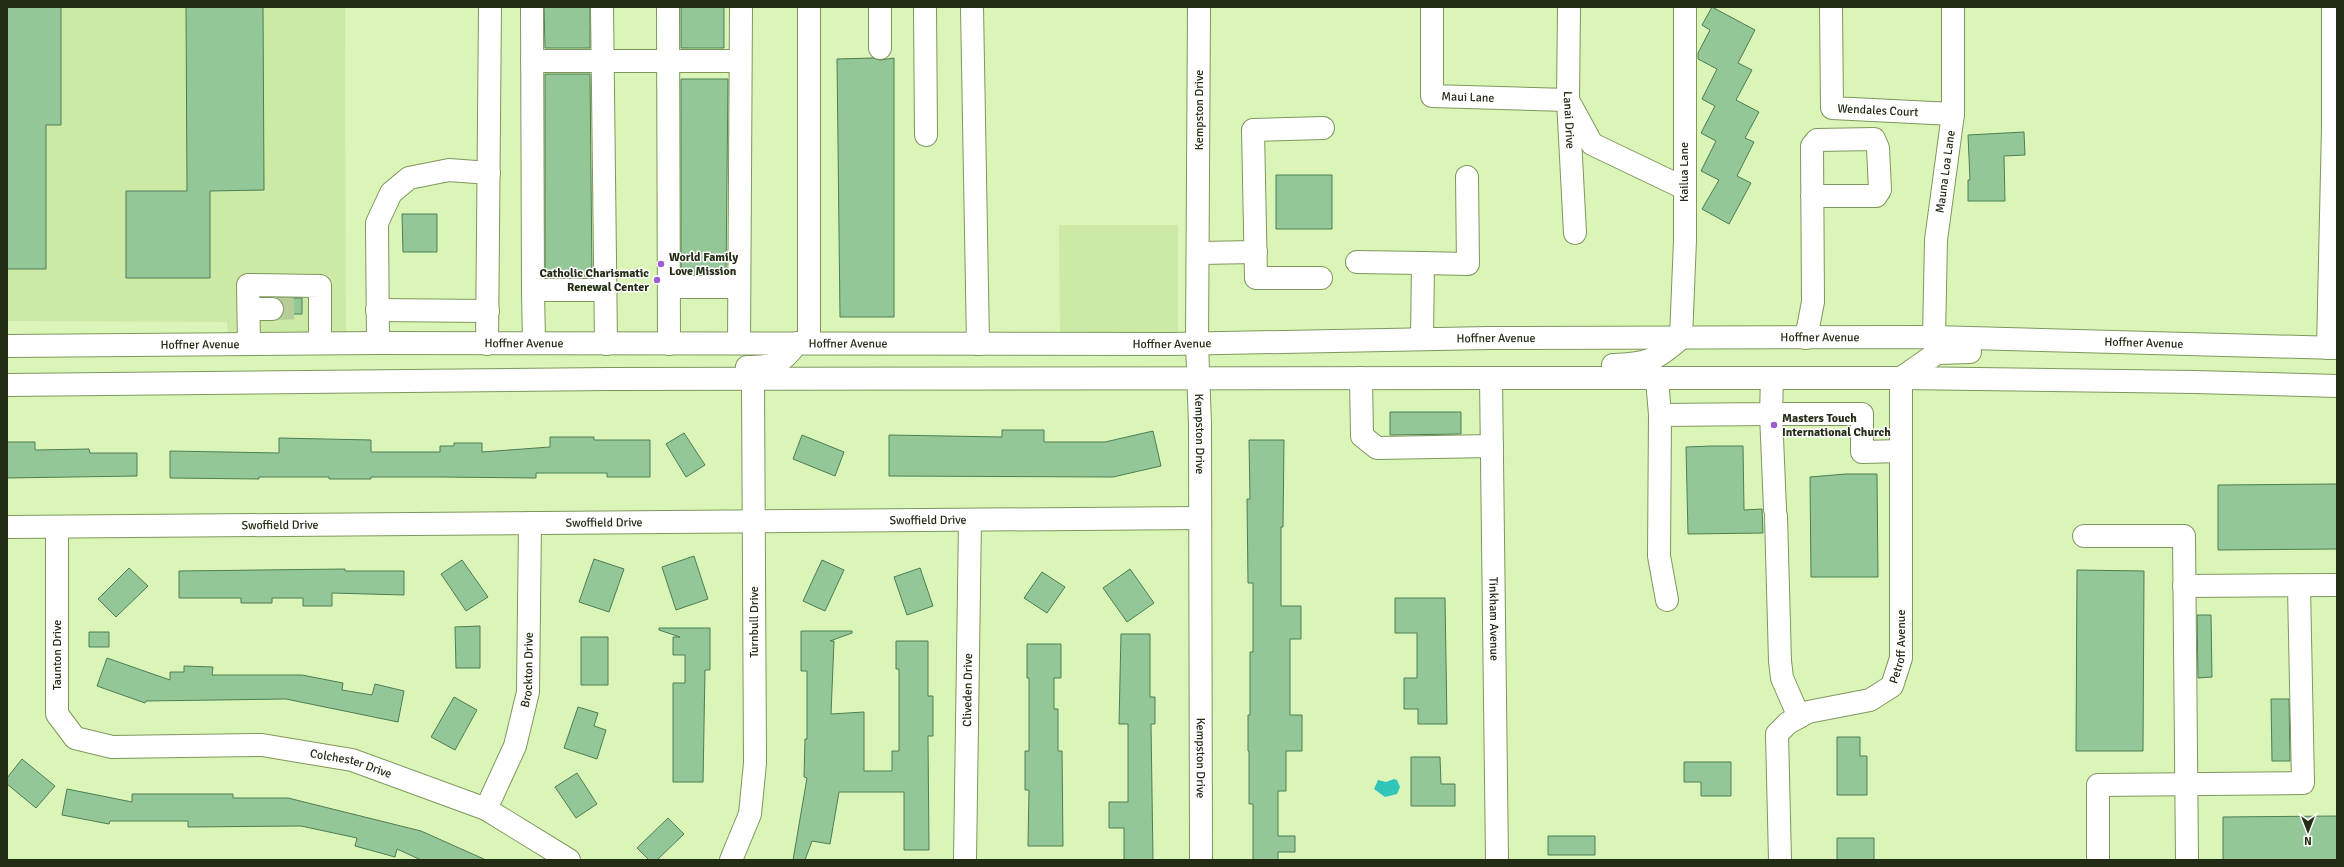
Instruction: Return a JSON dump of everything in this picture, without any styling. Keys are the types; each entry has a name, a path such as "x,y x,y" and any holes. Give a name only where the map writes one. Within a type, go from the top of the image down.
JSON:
{"street":[{"path":"487,344 490,7"},
{"path":"532,7 534,342"},
{"path":"602,7 606,344"},
{"path":"668,7 669,344"},
{"path":"739,344 741,7"},
{"path":"543,380 566,367 767,367 776,365 787,358 803,343 809,7"},
{"path":"880,7 880,48"},
{"path":"925,7 926,135"},
{"path":"972,7 978,344"},
{"name":"Kempston Drive","path":"1198,7 1199,253 1197,343 1200,518 1201,860"},
{"name":"Maui Lane","path":"1432,7 1432,96 1568,100"},
{"name":"Lanai Drive","path":"1569,7 1568,100 1575,233"},
{"name":"Kailua Lane","path":"1681,338 1685,240 1685,7"},
{"name":"Wendales Court","path":"1831,7 1832,108 1953,114"},
{"name":"Mauna Loa Lane","path":"1934,337 1936,240 1953,114 1953,7"},
{"path":"2332,348 2333,7"},
{"path":"532,61 740,61"},
{"path":"1568,100 1592,144 1684,188"},
{"path":"1321,278 1256,278 1253,130 1323,128"},
{"path":"378,342 377,223 391,194 409,178 449,170 489,173"},
{"path":"1357,262 1468,264 1467,177"},
{"path":"1806,338 1813,302 1812,196"},
{"path":"1199,253 1256,252"},
{"path":"1422,339 1423,263"},
{"path":"249,344 248,285 320,286 311,308 320,343"},
{"path":"669,287 739,287"},
{"path":"533,290 606,290"},
{"path":"249,309 272,309"},
{"path":"377,310 488,311"},
{"name":"Hoffner Avenue","path":"7,346 378,342 487,344 534,342 606,344 1197,343 1422,339 1934,337 2332,348"},
{"path":"1491,378 1564,365 1640,364 1664,352 1681,338"},
{"path":"1901,378 1937,352 2075,353 2117,341"},
{"path":"1361,378 1362,436 1377,448 1492,446"},
{"name":"Tinkham Avenue","path":"1491,378 1497,860"},
{"path":"1772,378 1771,414 1776,512 1780,661 1782,678 1799,717"},
{"path":"7,385 543,380 1901,378 2195,382 2337,386"},
{"name":"Petroff Avenue","path":"1780,860 1777,734 1788,723 1808,712 1870,700 1892,686 1901,658 1901,378"},
{"path":"1657,379 1660,415 1659,556 1667,600"},
{"name":"Turnbull Drive","path":"731,860 750,814 755,763 753,380"},
{"path":"1660,415 1862,414 1862,452 1901,451"},
{"name":"Swoffield Drive","path":"7,527 1200,518"},
{"name":"Cliveden Drive","path":"966,860 970,520"},
{"name":"Brockton Drive","path":"486,809 515,746 528,692 530,524"},
{"name":"Taunton Drive","path":"57,527 57,714 75,738 112,747"},
{"path":"2084,536 2184,536 2187,860"},
{"path":"2184,586 2298,587 2337,585"},
{"path":"2098,860 2098,785 2303,783 2298,587"},
{"name":"Colchester Drive","path":"112,747 262,745 352,760 486,809 569,860"}],"shaded area":[{"path":"7,7 345,7 346,336 228,337 227,322 7,321"},
{"path":"1059,225 1178,225 1178,334 1060,335"}],"water":[{"path":"1394,779 1397,780 1400,787 1397,794 1385,797 1374,789 1378,780 1386,782"}],"building":[{"path":"7,7 61,7 61,125 46,125 46,269 7,269"},
{"path":"186,7 263,7 264,190 210,191 210,278 126,278 126,191 187,191"},
{"path":"544,7 590,7 590,48 545,48"},
{"path":"681,7 724,7 724,48 681,48"},
{"path":"1712,7 1755,30 1738,63 1752,70 1736,100 1759,112 1745,138 1754,142 1737,176 1751,183 1729,224 1702,209 1719,180 1701,171 1716,141 1701,133 1715,106 1702,99 1717,69 1698,59 1698,53 1710,30 1702,25"},
{"path":"873,58 880,60 894,58 894,317 840,317 837,59"},
{"path":"545,74 590,74 592,276 545,276"},
{"path":"681,79 728,79 726,274 681,274"},
{"path":"2024,132 2025,155 2004,156 2005,201 1968,201 1968,180 1970,180 1968,135"},
{"path":"1276,175 1332,175 1332,229 1276,229"},
{"path":"402,214 437,214 437,252 403,252"},
{"path":"277,298 302,298 302,314 283,314 283,303"},
{"path":"1390,412 1461,412 1461,434 1390,435"},
{"path":"1002,430 1044,430 1044,442 1105,442 1153,431 1161,466 1113,477 889,476 889,435 1002,437"},
{"path":"684,433 705,465 686,477 666,444"},
{"path":"802,435 844,452 835,476 793,459"},
{"path":"550,437 594,437 594,440 650,440 650,477 607,477 607,473 536,473 536,478 170,478 170,451 279,453 279,438 371,440 371,452 440,452 440,446 454,446 454,443 482,443 482,452 550,447"},
{"path":"1249,440 1284,440 1283,527 1281,527 1281,606 1301,606 1301,639 1290,639 1290,715 1302,715 1302,751 1286,751 1286,791 1278,791 1278,836 1295,836 1295,852 1278,852 1278,860 1253,860 1253,804 1249,804 1248,715 1250,715 1250,652 1253,652 1253,583 1248,583 1247,499 1250,499"},
{"path":"7,442 35,442 35,450 89,449 90,453 137,453 137,476 7,478"},
{"path":"1743,446 1744,510 1762,509 1763,533 1688,534 1686,447"},
{"path":"1846,474 1877,474 1878,577 1811,577 1810,477"},
{"path":"2337,484 2337,549 2218,550 2218,485"},
{"path":"694,556 708,599 676,610 662,567"},
{"path":"594,559 624,569 609,612 579,602"},
{"path":"462,560 488,597 466,611 441,574"},
{"path":"822,560 844,570 825,611 803,601"},
{"path":"129,568 148,586 116,617 98,599"},
{"path":"920,568 933,606 907,615 894,577"},
{"path":"345,569 345,571 404,571 404,595 332,593 332,606 303,606 303,598 272,598 272,603 241,603 241,598 179,598 179,571"},
{"path":"1130,569 1154,603 1127,622 1103,588"},
{"path":"2077,570 2144,571 2143,751 2076,751"},
{"path":"1042,572 1065,587 1047,613 1024,598"},
{"path":"1395,598 1445,598 1447,724 1418,724 1418,709 1404,709 1404,678 1417,678 1417,633 1395,633"},
{"path":"2197,615 2211,615 2212,677 2198,678"},
{"path":"480,626 480,668 456,668 455,627"},
{"path":"659,628 710,628 710,670 705,670 703,782 673,782 673,683 685,683 685,655 673,655 673,637 680,637 659,630"},
{"path":"801,631 852,631 852,633 830,641 834,641 831,714 864,712 864,771 892,771 892,751 899,751 899,669 896,669 896,641 928,641 928,696 933,696 933,736 928,736 929,850 904,850 904,792 839,792 830,844 812,841 805,860 793,860 807,778 804,777 805,739 807,739 807,671 801,671"},
{"path":"89,632 109,632 109,647 89,647"},
{"path":"1121,634 1150,634 1150,697 1155,697 1155,724 1151,724 1153,860 1124,860 1124,828 1109,828 1109,802 1128,802 1128,724 1119,724"},
{"path":"581,637 608,637 608,685 581,685"},
{"path":"1027,644 1061,644 1061,678 1054,678 1054,709 1058,709 1058,751 1062,751 1063,846 1028,846 1029,790 1025,790 1025,751 1029,751 1029,678 1027,678"},
{"path":"107,658 170,680 170,672 184,672 184,666 213,667 212,675 302,675 343,683 342,690 372,695 375,684 404,691 398,722 286,699 146,701 145,703 97,686"},
{"path":"454,697 477,710 455,750 431,737"},
{"path":"2271,699 2289,699 2290,761 2272,761"},
{"path":"578,707 598,713 594,726 606,730 597,759 564,748"},
{"path":"1837,737 1860,737 1860,756 1867,756 1867,795 1837,795"},
{"path":"1411,757 1440,757 1441,784 1455,784 1455,806 1411,806"},
{"path":"22,759 55,786 36,808 7,784 7,778"},
{"path":"1684,762 1731,762 1731,796 1701,796 1701,782 1684,782"},
{"path":"577,773 597,804 576,818 555,787"},
{"path":"67,789 132,802 132,794 233,794 233,798 288,798 421,831 486,860 421,860 397,849 395,857 355,846 357,838 301,826 188,827 188,821 110,821 109,824 62,815"},
{"path":"2337,816 2337,860 2223,860 2223,817"},
{"path":"668,818 684,834 657,860 649,860 637,848"},
{"path":"1548,836 1595,836 1595,855 1548,855"},
{"path":"1837,838 1874,838 1874,860 1837,860"}],"tunnel":[{"path":"272,309 302,308"}],"place":[{"name":"World Family Love Mission","path":"661,264"},
{"name":"Catholic Charismatic Renewal Center","path":"657,280"},
{"name":"Masters Touch International Church","path":"1774,425"}]}
